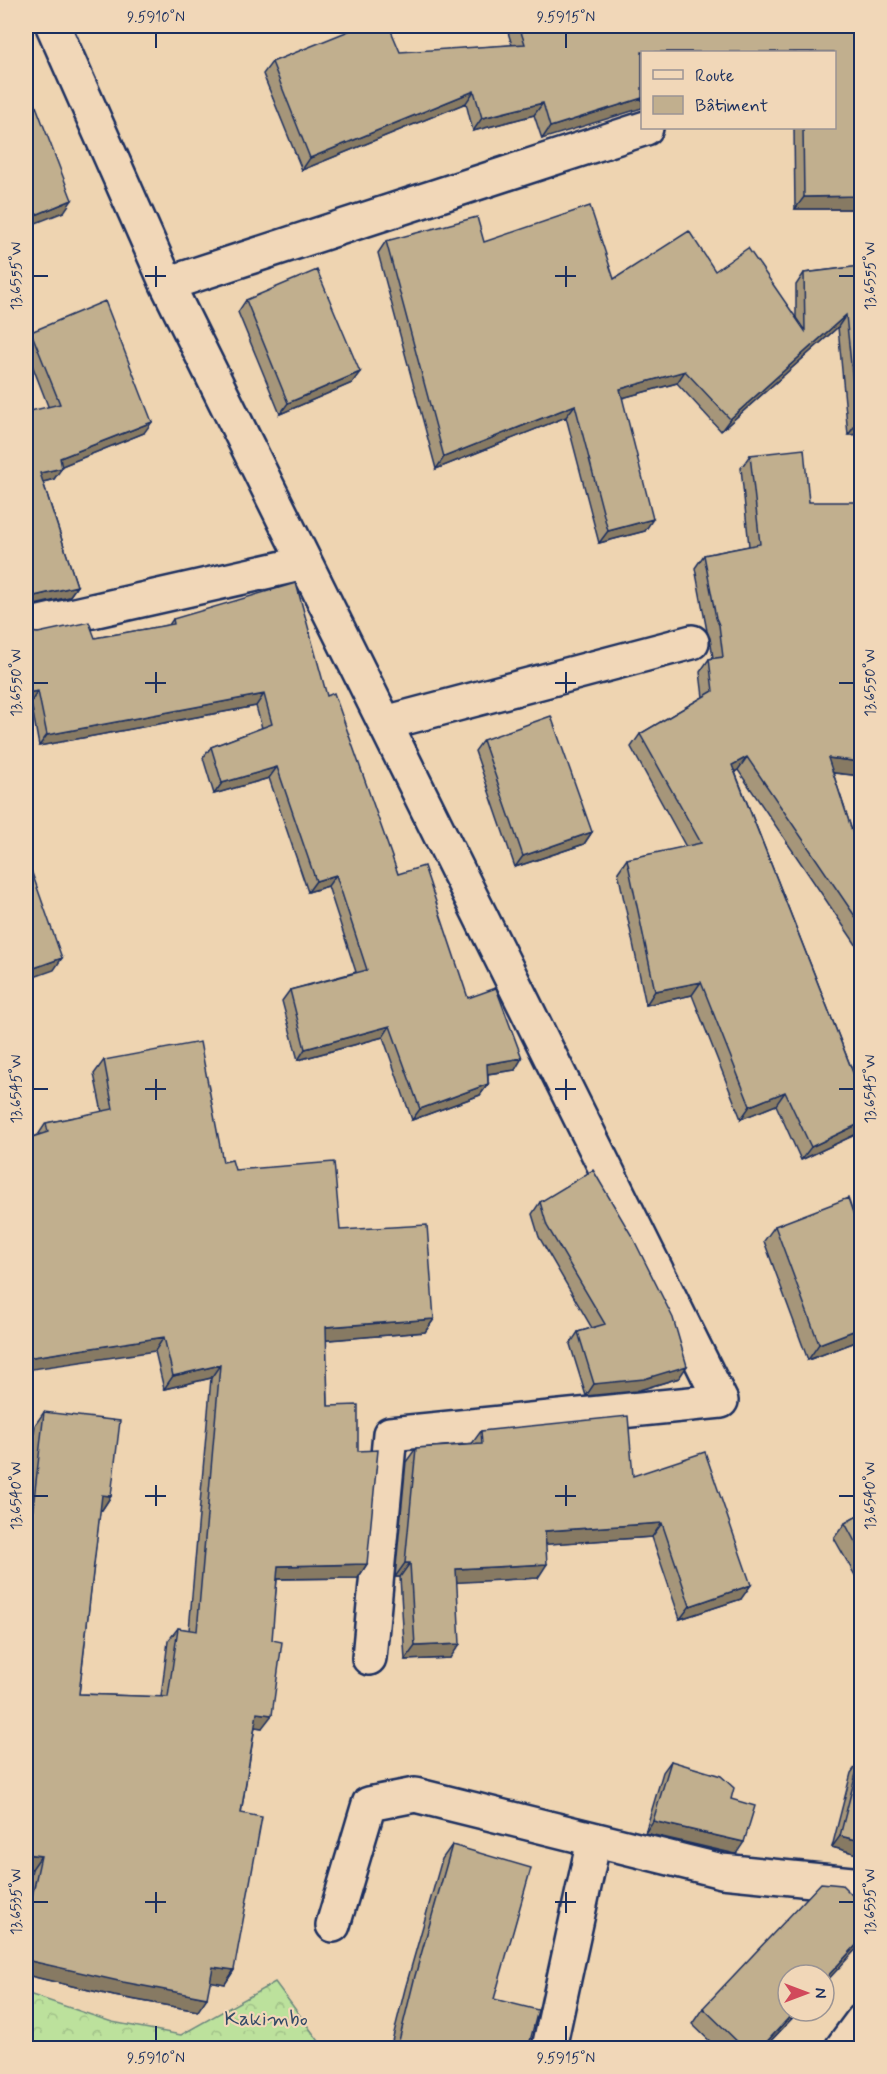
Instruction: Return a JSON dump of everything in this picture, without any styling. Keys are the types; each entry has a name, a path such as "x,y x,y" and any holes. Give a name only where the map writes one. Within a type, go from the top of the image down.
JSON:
{"street":[{"path":"52,26 166,284 721,1401 390,1434 369,1658"},
{"path":"166,284 643,129"},
{"path":"26,626 305,563"},
{"path":"385,723 692,642"},
{"path":"333,1925 369,1804 415,1795 722,1871 861,1885"},
{"path":"549,2049 594,1840"},
{"path":"842,2049 861,2021"}],"green space":[{"name":"Kakimbo","path":"275,1982 324,2048 26,2048 26,1993 112,2022 181,2035"}],"building":[{"path":"361,26 389,26 400,52 525,44 519,26 861,26 861,196 804,197 803,129 836,129 836,51 641,51 641,98 550,127 543,103 482,118 474,91 310,158 272,62"},
{"path":"26,80 72,200 26,219"},
{"path":"590,206 614,279 689,231 715,271 748,248 805,331 804,273 861,266 861,423 857,423 846,315 730,419 685,371 620,389 653,519 608,531 575,405 444,457 386,241 477,217 484,242"},
{"path":"317,270 360,372 288,403 246,300"},
{"path":"105,301 152,422 60,458 62,468 40,473 77,586 26,599 26,412 60,404 31,332"},
{"path":"804,449 809,502 861,502 861,762 828,758 861,858 861,925 747,757 732,765 861,1093 861,1123 811,1147 785,1092 750,1106 701,982 655,991 627,859 701,843 640,734 713,691 709,659 723,657 719,625 704,555 760,544 750,455"},
{"path":"296,583 327,696 334,693 398,874 424,866 468,998 496,988 522,1058 487,1064 488,1084 420,1109 390,1026 305,1049 290,990 367,970 336,875 316,881 277,767 222,783 211,747 272,724 264,694 47,735 38,691 26,693 26,631 38,633 89,622 95,638 174,624 173,619"},
{"path":"551,716 592,832 523,856 483,740"},
{"path":"26,856 62,958 26,971"},
{"path":"200,1042 223,1162 232,1160 235,1170 334,1162 340,1230 427,1225 434,1319 326,1327 328,1406 358,1405 358,1451 378,1450 367,1564 278,1566 272,1640 282,1642 272,1715 257,1713 241,1813 262,1817 234,1970 213,1967 207,1998 26,1960 26,1924 41,1856 26,1854 26,1569 44,1412 120,1421 111,1496 102,1495 79,1694 168,1697 178,1628 197,1631 220,1365 173,1376 164,1337 26,1358 26,1139 48,1132 46,1123 113,1109 104,1060"},
{"path":"593,1170 633,1238 673,1318 687,1366 644,1379 594,1384 578,1332 605,1324 547,1226 540,1202"},
{"path":"848,1198 861,1236 861,1328 819,1344 775,1226"},
{"path":"628,1416 633,1476 705,1452 751,1585 690,1606 662,1523 545,1531 547,1564 456,1569 460,1644 415,1646 410,1563 405,1563 416,1448 482,1444 481,1431"},
{"path":"861,1514 861,1553 845,1523"},
{"path":"671,1761 721,1776 734,1788 731,1799 755,1806 744,1842 653,1821"},
{"path":"859,1762 861,1762 861,1841 840,1836"},
{"path":"452,1845 531,1868 494,1999 538,2010 528,2049 397,2049"},
{"path":"821,1883 842,1885 861,1904 861,1940 836,1967 836,1963 776,1963 776,2023 784,2023 760,2049 745,2049 703,2008"}]}
